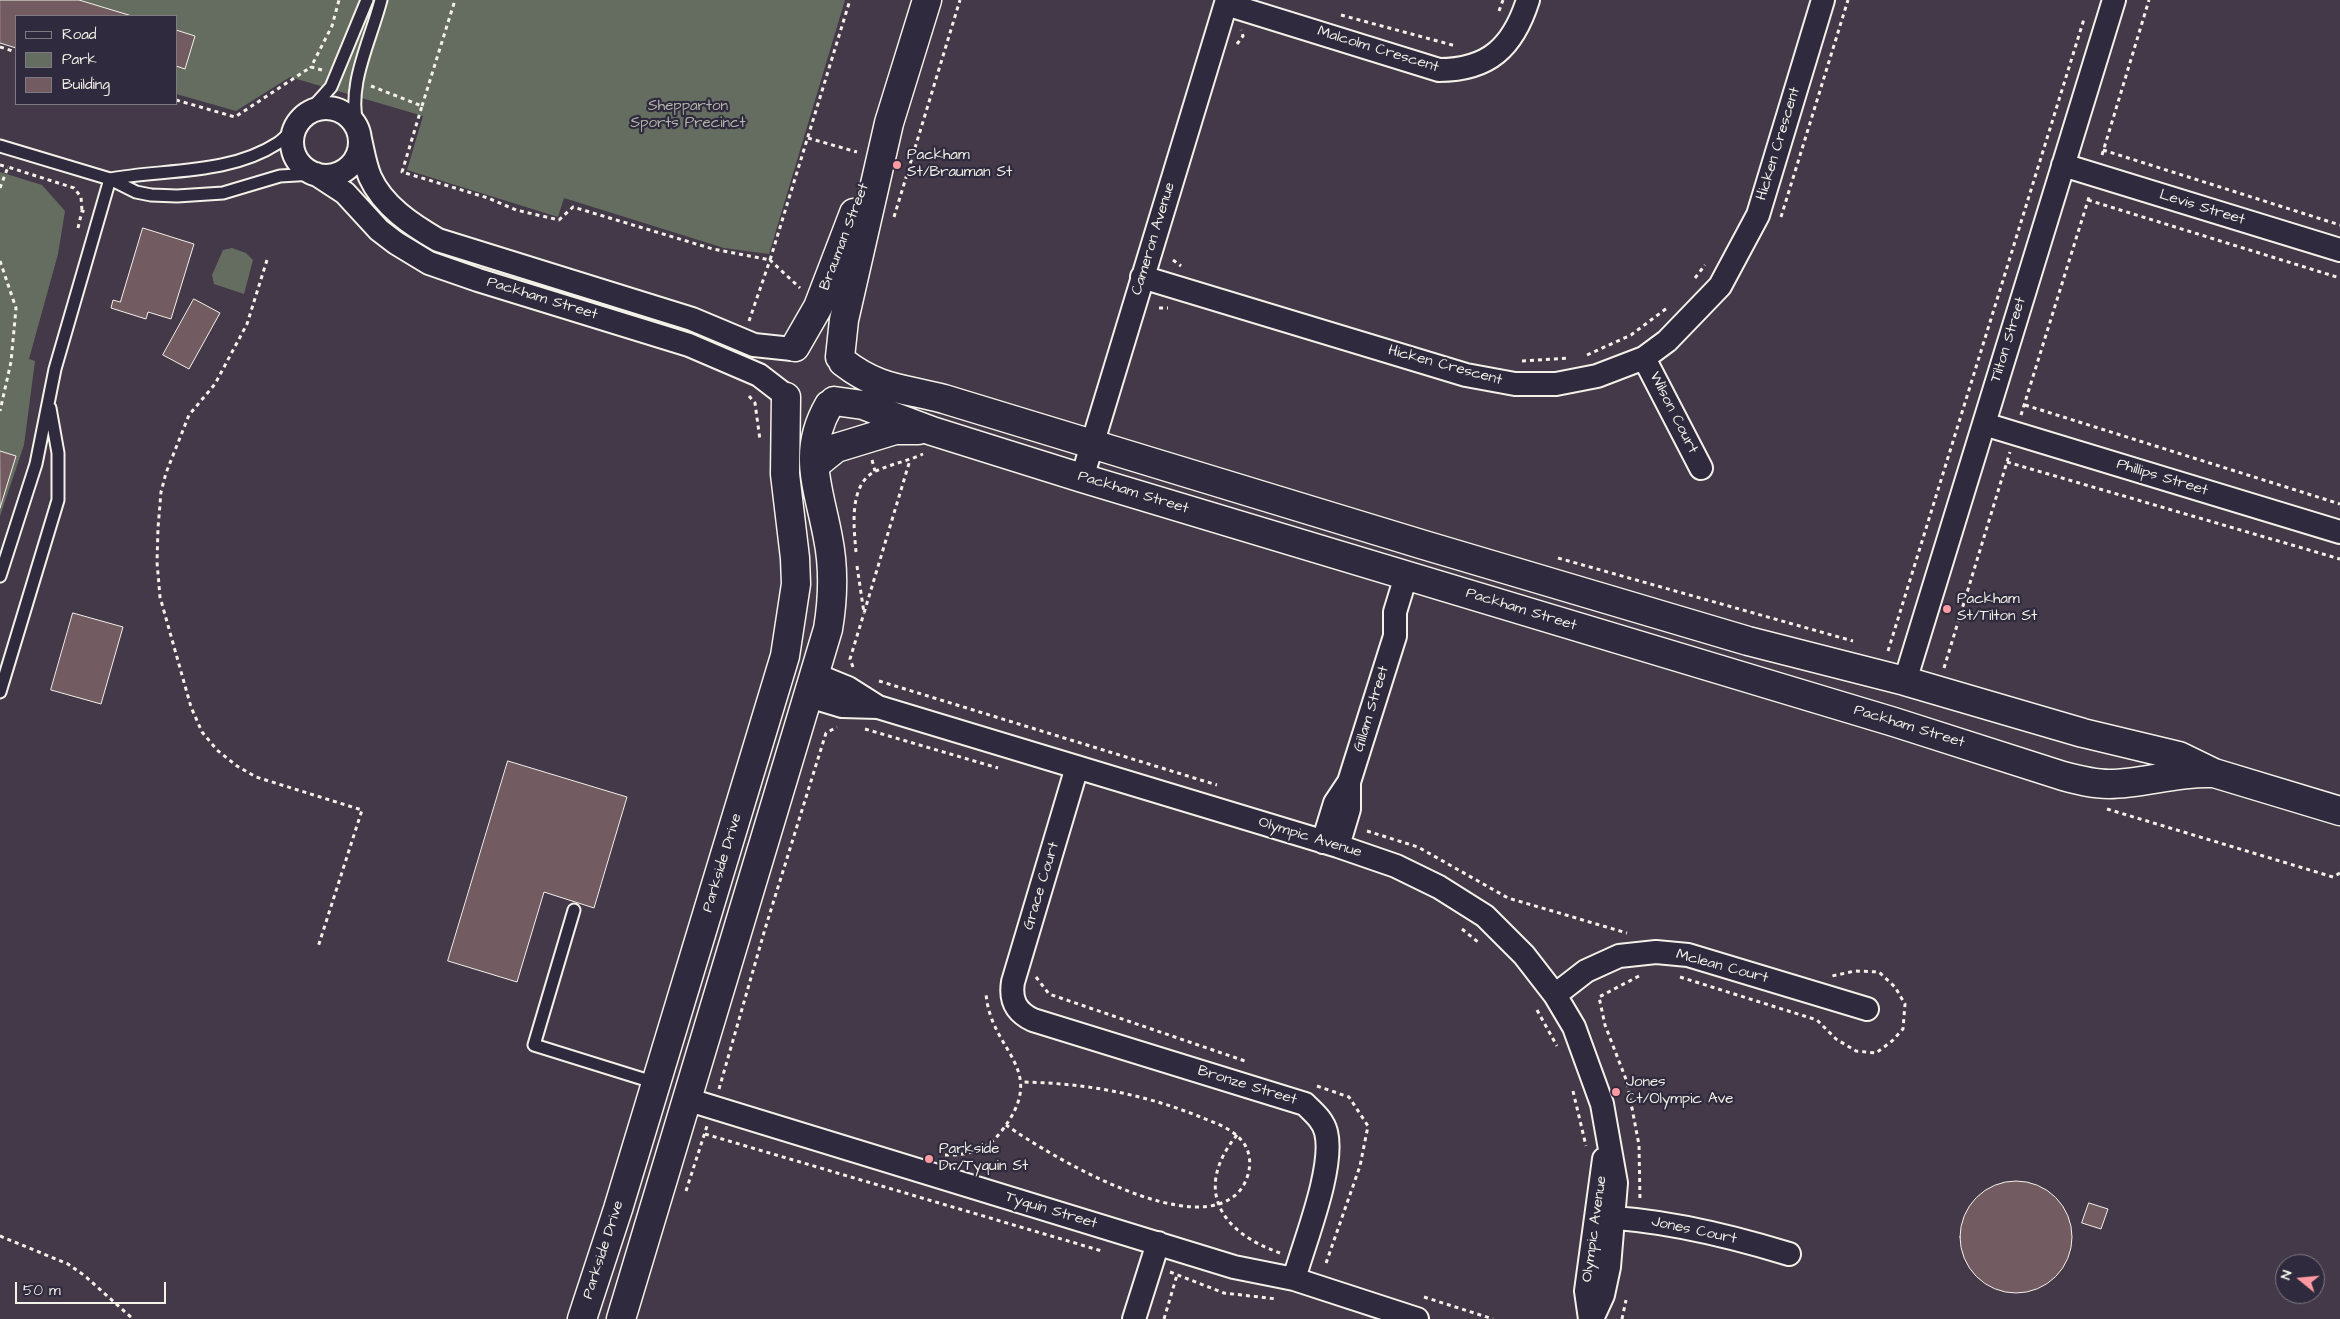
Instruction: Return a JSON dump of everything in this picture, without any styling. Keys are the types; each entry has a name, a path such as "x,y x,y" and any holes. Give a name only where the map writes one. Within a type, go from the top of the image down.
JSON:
{"street":[{"name":"Brauman Street","path":"794,348 818,307 853,239 927,0"},
{"name":"Malcolm Crescent","path":"1227,2 1439,70 1456,70 1473,66 1498,52 1512,38 1521,21 1528,0"},
{"name":"Hicken Crescent","path":"1142,277 1466,375 1515,384 1556,384 1597,376 1644,358 1667,340 1720,286 1758,215 1823,0"},
{"name":"Tilton Street","path":"1909,670 2114,0"},
{"name":"Cameron Avenue","path":"1082,478 1227,2"},
{"path":"302,119 320,108 332,108 348,116 359,134 357,156 348,168 332,175 315,174"},
{"name":"Packham Street","path":"302,119 294,132 294,151 304,167 345,193 379,230 396,244 429,263 689,345 759,375 786,396"},
{"name":"Packham Street","path":"359,134 366,167 376,188 406,219 438,240 692,319 761,347 794,348"},
{"name":"Levis Street","path":"2064,165 2340,250"},
{"name":"Brauman Street","path":"842,360 842,329 853,239"},
{"path":"621,1319 828,629 832,593 828,539 818,492 815,465 815,436 819,423 832,403 845,383 846,372 842,360 829,347 820,343 810,342 794,348 783,360 780,369 780,383 786,396 796,405 805,408 815,409 832,403"},
{"name":"Wilson Court","path":"1644,358 1701,468"},
{"name":"Packham Street","path":"842,360 877,383 944,399 1748,641 1909,670 2084,733 2179,756 2214,773 2340,811"},
{"name":"Parkside Drive","path":"582,1319 618,1209 780,675 791,627 796,584 795,558 785,474 786,396"},
{"name":"Packham Street","path":"832,403 850,402 870,408 932,431 1082,478 1894,722 2089,783 2109,784 2185,772 2214,773"},
{"name":"Phillips Street","path":"1984,424 2340,532"},
{"path":"815,465 831,450 890,431 905,429 932,431"},
{"path":"1414,577 1424,545"},
{"name":"Gillam Street","path":"1330,844 1350,809 1349,782 1395,636 1395,612 1414,577"},
{"path":"1894,722 1909,670"},
{"path":"780,675 812,685"},
{"name":"Olympic Avenue","path":"812,685 840,710 878,707 1330,844 1396,866 1439,887 1485,916 1524,955 1555,995 1574,1027 1602,1104 1607,1139 1605,1217 1586,1291 1591,1319"},
{"name":"Grace Court","path":"1015,1006 1012,997 1013,982 1077,767"},
{"name":"Mclean Court","path":"1555,995 1586,971 1619,956 1656,952 1688,955 1866,1008"},
{"name":"Bronze Street","path":"1015,1006 1019,1012 1033,1020 1305,1104 1320,1118 1326,1132 1328,1150 1324,1175 1294,1279"},
{"path":"655,1086 686,1099"},
{"name":"Tyquin Street","path":"686,1099 1234,1266 1294,1279 1417,1319"},
{"path":"618,1209 651,1220"},
{"name":"Jones Court","path":"1605,1217 1660,1224 1757,1245 1789,1254"},
{"path":"1134,1319 1158,1243"}],"lane":[{"path":"110,180 140,174 185,172 226,164 275,145 329,91 367,0"},
{"path":"359,134 354,108 356,80 381,0"},
{"path":"0,146 110,180 136,192 177,196 223,193 280,176 315,174"},
{"path":"0,576 36,464 50,391 73,303 110,180"},
{"path":"0,692 58,500 58,453 51,412 50,391"},
{"path":"574,910 534,1045 655,1086"}],"path":[{"path":"178,101 235,117 311,67 332,26 340,0"},
{"path":"455,0 402,172 488,198 521,211 559,220 573,207 713,250 770,260"},
{"path":"741,340 770,260 850,0"},
{"path":"891,226 960,0"},
{"path":"1495,18 1503,0"},
{"path":"1777,226 1786,209 1848,0"},
{"path":"1944,668 2149,0"},
{"path":"1888,651 2087,9"},
{"path":"1332,13 1454,46 1463,44"},
{"path":"0,47 15,52"},
{"path":"311,67 336,75"},
{"path":"356,80 422,106"},
{"path":"808,138 857,152"},
{"path":"2103,150 2340,224"},
{"path":"0,165 74,188 82,198 82,211"},
{"path":"0,188 8,168"},
{"path":"2088,200 2340,278"},
{"path":"267,260 247,324 215,384 189,415 166,473 161,492 158,528 158,581 191,707 202,732 209,741 227,759 256,777 362,810 318,946"},
{"path":"1173,260 1183,268"},
{"path":"0,261 16,308 12,362 0,411"},
{"path":"1690,285 1707,264"},
{"path":"1581,357 1631,335 1671,305"},
{"path":"1159,308 1172,308"},
{"path":"1518,361 1572,358"},
{"path":"743,389 755,403 760,441"},
{"path":"2025,405 2340,504"},
{"path":"685,1196 826,733 840,710 846,673 854,667 850,658 864,612 872,584 910,460 875,471 869,476 860,490 855,525 864,612"},
{"path":"2007,462 2340,559"},
{"path":"1555,557 1860,643"},
{"path":"1879,648 1888,651 1909,670 1944,668 1953,671"},
{"path":"864,728 1003,769"},
{"path":"1461,928 1484,946"},
{"path":"944,1155 961,1156 980,1150 996,1139 1015,1111 1020,1096 1021,1082 1018,1066 991,1019 986,993"},
{"path":"1534,1004 1562,1055"},
{"path":"1571,1081 1588,1153"},
{"path":"1006,1126 1061,1160 1129,1192 1190,1207 1217,1205 1238,1193 1249,1173 1250,1160 1246,1146 1237,1135 1222,1126 1174,1106 1098,1087 1021,1082"},
{"path":"705,1134 1104,1252"},
{"path":"1237,1135 1224,1151 1218,1166 1215,1181 1217,1205 1237,1228 1253,1240 1286,1255"},
{"path":"0,1236 68,1264 85,1276 133,1319"},
{"path":"1151,1266 1224,1293 1281,1300"},
{"path":"1164,1319 1177,1275"}],"green space":[{"name":"Shepparton Sports Precinct","path":"0,0 845,0 769,254 724,248 564,198 558,217 407,170 423,116 290,77 236,111 178,95 178,15 15,15 15,47 0,42"},
{"path":"0,172 42,185 65,211 58,254 29,359 35,361 24,445 0,516"},
{"path":"232,248 246,253 253,260 244,294 214,284 212,275 223,250"}],"building":[{"path":"0,0 79,0 129,15 15,15 15,48 0,43"},
{"path":"178,31 195,36 185,69 178,67"},
{"path":"143,228 194,244 171,319 148,312 146,319 111,308 113,300 120,302"},
{"path":"194,299 220,313 189,369 163,355"},
{"path":"0,451 16,456 0,508"},
{"path":"73,613 123,627 101,704 51,690"},
{"path":"508,761 627,797 594,908 544,892 517,982 448,961"},
{"path":"2016,1181 2038,1185 2056,1197 2068,1215 2072,1237 2068,1259 2056,1277 2038,1289 2016,1293 1994,1289 1976,1277 1964,1259 1960,1237 1964,1215 1976,1197 1994,1185"},
{"path":"2089,1203 2108,1209 2101,1229 2082,1223"}],"place":[{"name":"Packham St/Brauman St","path":"897,165"},
{"name":"Packham St/Tilton St","path":"1947,609"},
{"name":"Jones Ct/Olympic Ave","path":"1616,1092"},
{"name":"Parkside Dr/Tyquin St","path":"929,1159"}]}
